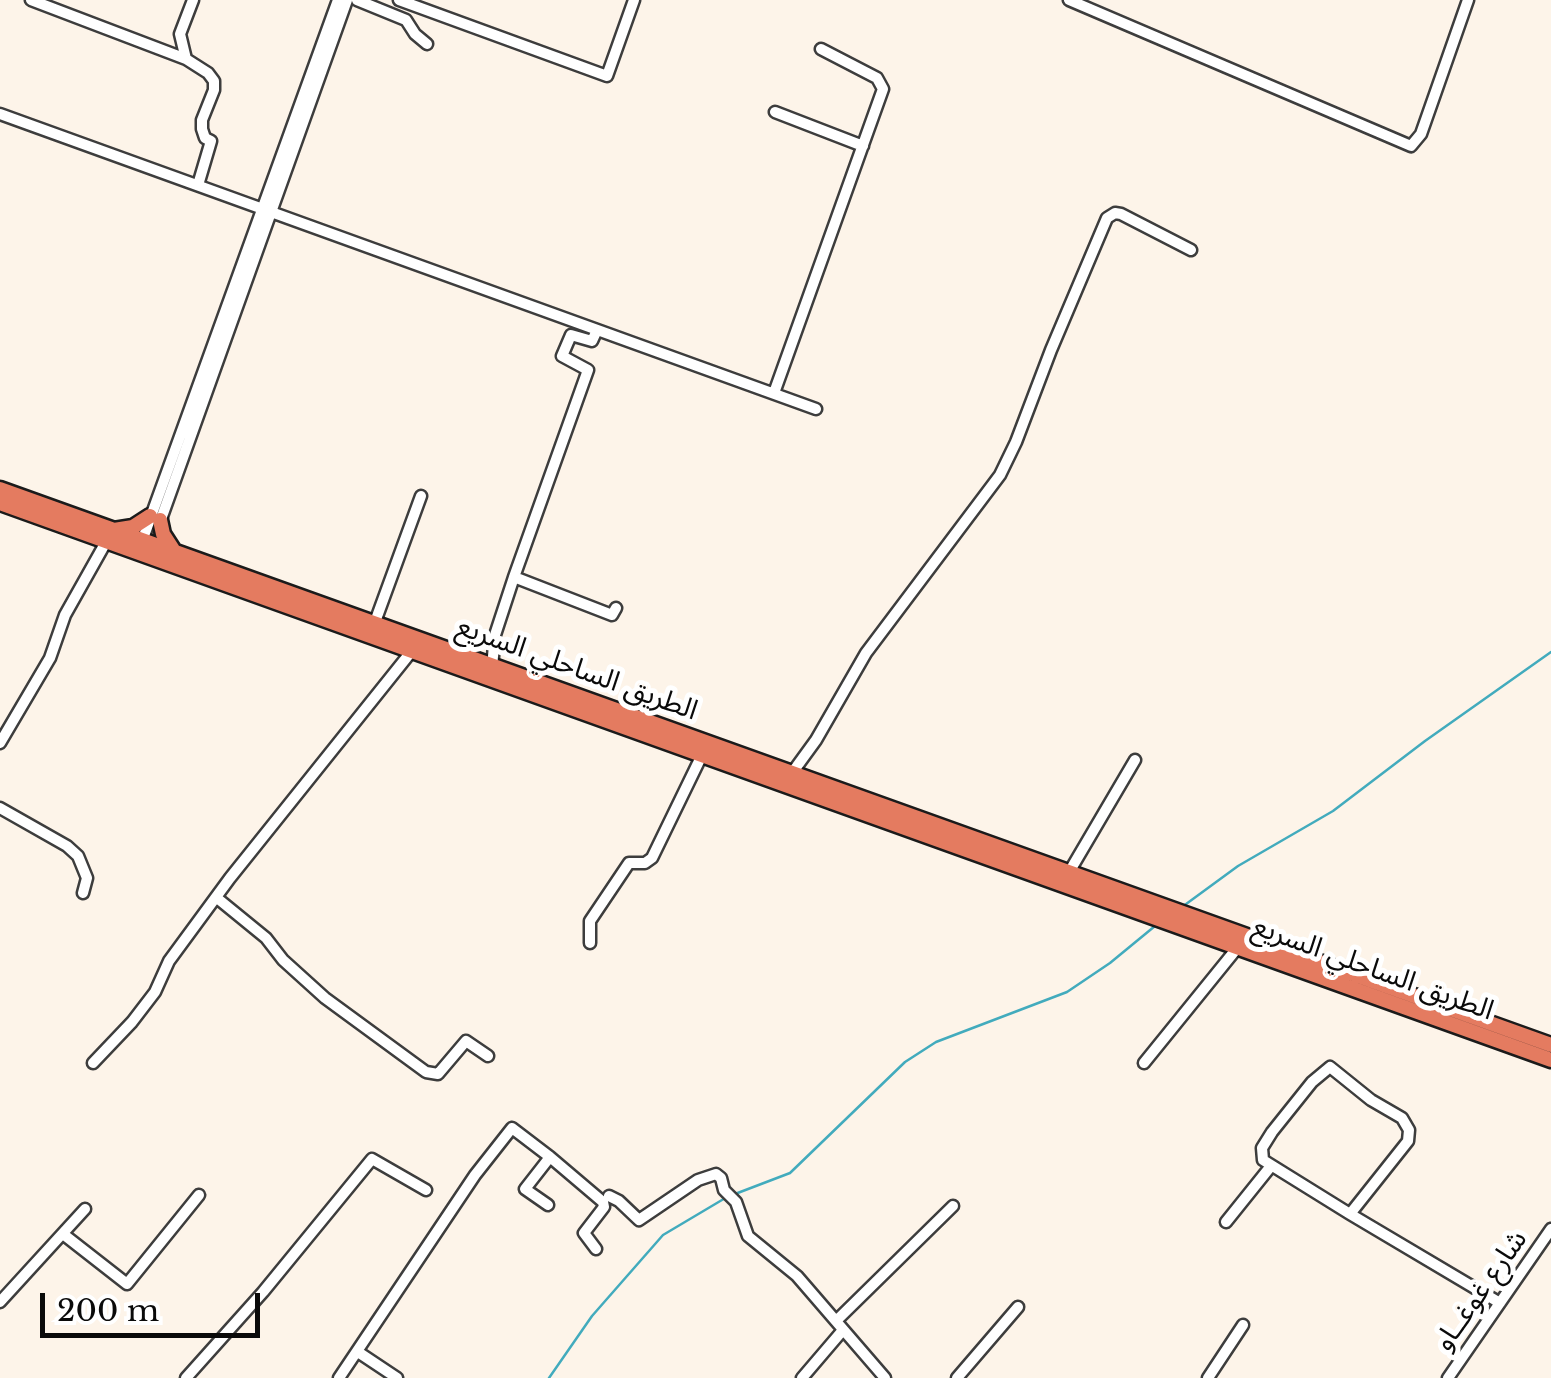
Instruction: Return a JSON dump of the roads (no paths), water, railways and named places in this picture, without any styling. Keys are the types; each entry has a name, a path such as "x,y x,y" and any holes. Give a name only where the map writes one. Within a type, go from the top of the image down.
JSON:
{"highway":[{"name":"الطريق الساحلي السريع","path":"0,490 110,536"},
{"name":"الطريق الساحلي السريع","path":"0,504 145,548 411,652 1134,903"},
{"path":"110,536 155,518 174,552"},
{"name":"الطريق الساحلي السريع","path":"145,548 174,552 375,622 1068,874 1134,903"},
{"path":"1134,903 1181,920"},
{"name":"الطريق الساحلي السريع","path":"1181,920 1238,947 1551,1060"},
{"name":"الطريق الساحلي السريع","path":"1181,920 1551,1045"}],"street":[{"path":"31,0 186,60 214,81 202,120 205,138 211,141 198,185"},
{"path":"186,60 180,34 192,0"},
{"path":"299,123 338,0"},
{"path":"145,548 347,0"},
{"path":"358,0 406,20 427,44"},
{"path":"399,0 607,76 634,0"},
{"path":"1069,0 1412,146 1418,141 1468,0"},
{"path":"774,394 882,92 881,81 821,49"},
{"path":"775,112 862,146"},
{"path":"0,114 816,409"},
{"path":"792,773 816,740 866,653 1000,475 1108,218 1115,212 1121,214 1192,250"},
{"path":"492,666 494,636 588,370 562,356 572,336 592,341 597,330"},
{"path":"375,622 421,496"},
{"path":"0,743 50,658 65,615 110,536"},
{"path":"514,577 612,614 616,608"},
{"path":"93,1063 132,1022 155,992 168,961 320,762 411,652"},
{"path":"590,943 590,921 629,863 646,863 652,858 702,755"},
{"path":"1068,874 1135,760"},
{"path":"0,808 68,846 78,856 86,878 84,892"},
{"path":"217,898 266,938 325,998 426,1072 438,1074 466,1041 488,1056"},
{"path":"1144,1063 1238,947"},
{"path":"1350,1214 1408,1141 1409,1130 1402,1118 1371,1100 1336,1069 1324,1070 1272,1132 1261,1154 1271,1166 1350,1214 1500,1303"},
{"path":"339,1378 444,1219 512,1128 603,1202 604,1207 584,1233 596,1249"},
{"path":"548,1205 525,1188 550,1157"},
{"path":"186,1378 264,1292 372,1159 426,1190"},
{"path":"1226,1222 1271,1166"},
{"path":"609,1196 639,1220 698,1180 716,1174 736,1202 748,1236 796,1276 885,1378"},
{"path":"62,1234 127,1284 199,1196"},
{"path":"802,1378 839,1326 953,1206"},
{"path":"0,1302 85,1209"},
{"name":"شارع غوغــاو","path":"1448,1378 1551,1229"},
{"path":"958,1378 1018,1307"},
{"path":"1208,1378 1244,1325"},
{"path":"358,1352 396,1378"}],"waterway":[{"path":"1182,907 1238,866 1333,811 1551,652"},
{"path":"735,1194 790,1173 905,1062 936,1042 1067,992 1155,926"},
{"path":"549,1378 592,1316 663,1235 727,1197"}]}
